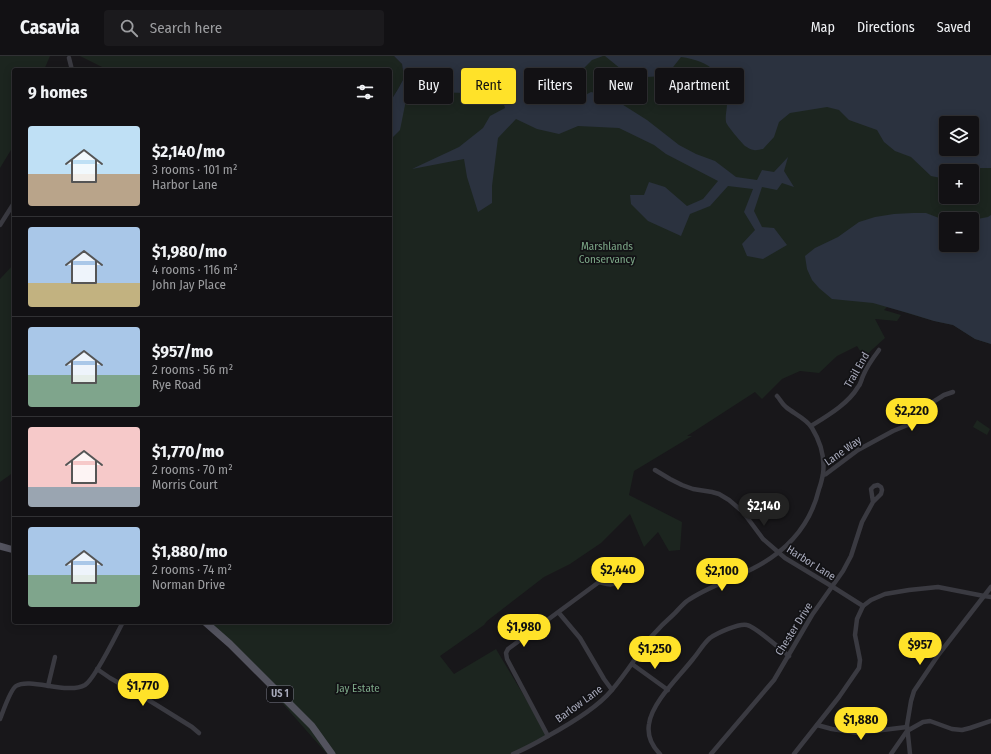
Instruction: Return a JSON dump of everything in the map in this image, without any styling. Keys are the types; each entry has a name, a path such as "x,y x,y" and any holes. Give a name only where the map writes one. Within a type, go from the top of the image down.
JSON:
{"main road":[{"path":"0,546 12,549"},
{"name":"US 1","path":"207,624 230,644 312,726 332,754"}],"street":[{"path":"69,58 72,68"},
{"path":"0,224 12,206"},
{"name":"Trail End","path":"811,426 829,415 852,396 859,386 862,376 869,364 879,350"},
{"name":"Lane Way","path":"823,475 858,450 893,431 916,421 933,402 944,395 953,392"},
{"name":"Barlow Lane","path":"513,754 525,752 590,710 612,690 650,638 687,602 709,589 753,569 768,560 792,542 805,525 819,492 823,475 821,451 811,426 801,417 785,407 777,396"},
{"name":"Harbor Lane","path":"656,470 682,485 693,489 714,492 729,500 743,512 763,539 785,558 863,606"},
{"name":"Chester Drive","path":"711,754 774,680 812,615 843,571 851,556 862,522 873,502"},
{"path":"548,736 506,659 506,653 508,649 599,582"},
{"path":"794,754 839,697 859,668 860,660 855,635 857,618 863,606 871,600 886,594 938,587 991,597"},
{"path":"910,754 907,729 914,691 939,654 991,588"},
{"path":"559,612 580,638 612,690"},
{"path":"0,719 9,697 16,686 28,684 75,688 89,682 98,669 122,624"},
{"path":"660,754 653,747 650,741 648,725 651,716 659,700 710,638 730,628 746,625 754,628 789,656"},
{"path":"48,686 55,657"},
{"path":"632,664 668,690"},
{"path":"98,669 110,678 192,727 199,733"},
{"path":"817,725 858,733 907,729 923,722 930,722 952,729 962,730 991,721"},
{"path":"891,754 907,729"}],"green space":[{"path":"0,56 50,56 45,68 12,68 12,148 0,168"},
{"path":"80,56 394,56 402,64 404,78 392,99 392,68 104,68"},
{"name":"Marshlands Conservancy","path":"425,56 750,56 939,121 939,156 979,156 979,142 991,130 991,344 975,339 953,325 887,307 884,310 901,315 897,321 875,319 885,338 864,357 857,346 837,356 819,373 800,371 782,379 762,399 755,392 687,436 692,436 634,471 629,495 682,522 680,550 669,551 658,532 644,547 630,514 601,543 570,564 544,577 487,621 484,625 440,656 454,674 496,649 548,736 510,754 327,754 213,624 392,624 392,108 404,89 404,104 453,104 453,68 417,68"},
{"path":"12,266 12,473 0,482 0,279"},
{"path":"977,420 990,429 987,435 973,427"}],"water":[{"path":"394,56 603,56 592,60 584,68 524,68 524,104 586,104 586,95 591,92 594,93 594,104 622,104 647,120 679,145 696,154 715,161 736,177 757,180 762,170 774,172 788,157 784,171 794,187 782,183 777,190 762,187 754,211 762,227 774,228 787,245 763,259 747,256 742,244 755,230 744,212 753,189 728,186 710,206 690,214 681,236 648,221 631,204 630,195 644,195 649,182 665,187 687,206 703,199 718,181 666,154 654,145 619,128 578,126 559,134 537,129 516,119 498,138 492,186 492,203 478,212 467,177 464,159 412,169 459,147 483,128 490,116 505,108 504,104 516,104 516,68 461,68 461,93 453,93 453,68 404,68 404,78 402,64"},
{"path":"605,56 991,56 991,168 979,168 979,164 939,164 939,178 931,176 911,157 895,151 884,142 877,130 849,120 839,110 827,107 790,113 779,122 774,137 763,149 753,150 745,146 726,122 727,104 744,104 744,68 712,68 700,62 681,57 672,68 655,68 655,77 647,77 647,68 620,68"},
{"path":"404,78 405,104 400,130 392,138 392,99"},
{"path":"926,213 939,218 939,252 979,252 979,219 991,215 991,344 975,339 953,325 873,303 832,299 812,280 807,269 805,256 815,248 838,237 859,222 875,217 894,214"}],"park label":[{"name":"Jay Estate","path":"358,688"}]}
